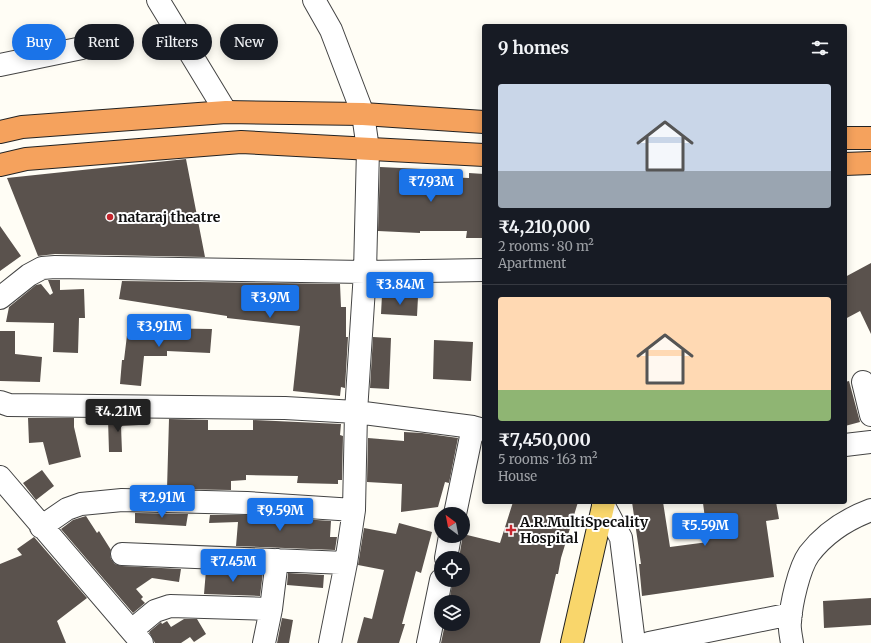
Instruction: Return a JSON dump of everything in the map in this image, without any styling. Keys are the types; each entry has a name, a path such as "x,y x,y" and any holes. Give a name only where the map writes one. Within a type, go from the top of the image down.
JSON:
{"highway":[{"path":"0,132 22,127 226,112 363,114 482,122"},
{"path":"847,138 871,138"},
{"path":"0,165 26,159 241,142 482,155"},
{"path":"847,164 871,163"}],"main road":[{"path":"572,643 604,504"}],"street":[{"path":"158,0 226,112"},
{"path":"314,0 331,30 363,114 368,149 365,272 356,412 354,510 346,563 330,643"},
{"path":"0,65 74,50"},
{"path":"0,298 29,275 42,268 55,267 365,272 482,270"},
{"path":"863,382 871,415"},
{"path":"0,402 9,405 285,408 356,412 479,428 457,507"},
{"path":"847,445 871,442"},
{"path":"0,477 41,527 137,637 155,611 170,606 271,609"},
{"path":"41,527 67,509 81,504 122,500 247,503 354,510"},
{"path":"604,504 621,538 634,643"},
{"path":"792,643 790,623 794,592 808,555 837,526 857,515 871,510"},
{"path":"122,554 346,563"},
{"path":"264,643 271,609 277,560"},
{"path":"428,643 440,587"},
{"path":"649,643 791,614"}],"building":[{"name":"nataraj theatre","path":"186,159 205,257 55,254 38,256 7,178"},
{"path":"380,167 422,169 422,176 469,178 469,173 482,174 482,238 466,238 467,231 420,231 420,233 378,231"},
{"path":"0,226 21,256 0,271"},
{"path":"871,263 871,334 860,311 847,318 847,276"},
{"path":"48,280 60,280 60,290 84,289 85,318 79,318 78,353 53,352 54,323 6,322 9,307 36,285 41,284 50,295 53,293"},
{"path":"122,281 340,284 341,307 346,307 346,337 348,337 345,388 341,387 340,396 293,391 300,326 227,318 227,316 119,299"},
{"path":"382,295 418,297 417,316 381,314"},
{"path":"128,327 147,329 212,329 210,353 167,351 167,356 144,356 141,386 120,384 122,360 124,360"},
{"path":"0,331 15,331 15,354 42,357 40,382 0,381"},
{"path":"373,337 391,338 389,389 370,388"},
{"path":"434,340 473,342 471,381 433,379"},
{"path":"849,381 860,422 847,425 847,382"},
{"path":"28,418 74,418 74,427 81,457 49,465 43,442 29,443"},
{"path":"108,419 139,419 139,425 121,426 122,452 109,452"},
{"path":"169,419 208,420 208,430 253,430 253,420 341,424 340,435 343,436 342,480 338,480 338,484 297,483 298,476 246,475 246,480 231,481 231,490 167,489"},
{"path":"404,432 458,438 449,483 445,482 438,507 401,512 402,484 367,482 368,438 404,441"},
{"path":"42,470 54,486 36,500 23,483"},
{"path":"512,504 577,504 561,558 558,574 556,574 540,643 441,643 444,631 470,631 470,595 450,595 452,587 470,587 470,551 460,551 462,543 470,543 470,536 500,543"},
{"path":"632,504 663,504 670,547 708,542 703,504 776,504 779,519 766,521 774,577 642,596 639,564 641,564"},
{"path":"135,513 188,514 186,526 135,523"},
{"path":"210,515 246,515 331,521 330,537 337,537 335,550 236,546 238,522 209,523"},
{"path":"86,516 97,533 99,531 111,550 111,559 115,564 122,566 181,569 179,582 152,578 136,589 143,597 141,599 145,603 133,613 61,529 73,520"},
{"path":"399,523 432,532 421,573 416,571 402,624 405,624 399,643 357,643 364,617 372,619 384,570 358,565 364,528 396,534"},
{"path":"34,537 87,598 57,621 66,643 0,643 0,564 22,555 17,549"},
{"path":"206,570 263,572 260,596 204,594"},
{"path":"288,573 324,575 323,588 287,585"},
{"path":"871,598 871,625 824,628 823,601"},
{"path":"282,618 293,620 289,643 277,643"},
{"path":"184,619 197,619 206,634 194,642 190,637 181,643 155,643 149,632 161,622 162,624 167,621 171,627"}],"place":[{"name":"nataraj theatre","path":"110,217"},
{"name":"A.R.MultiSpecality Hospital","path":"511,530"}]}
